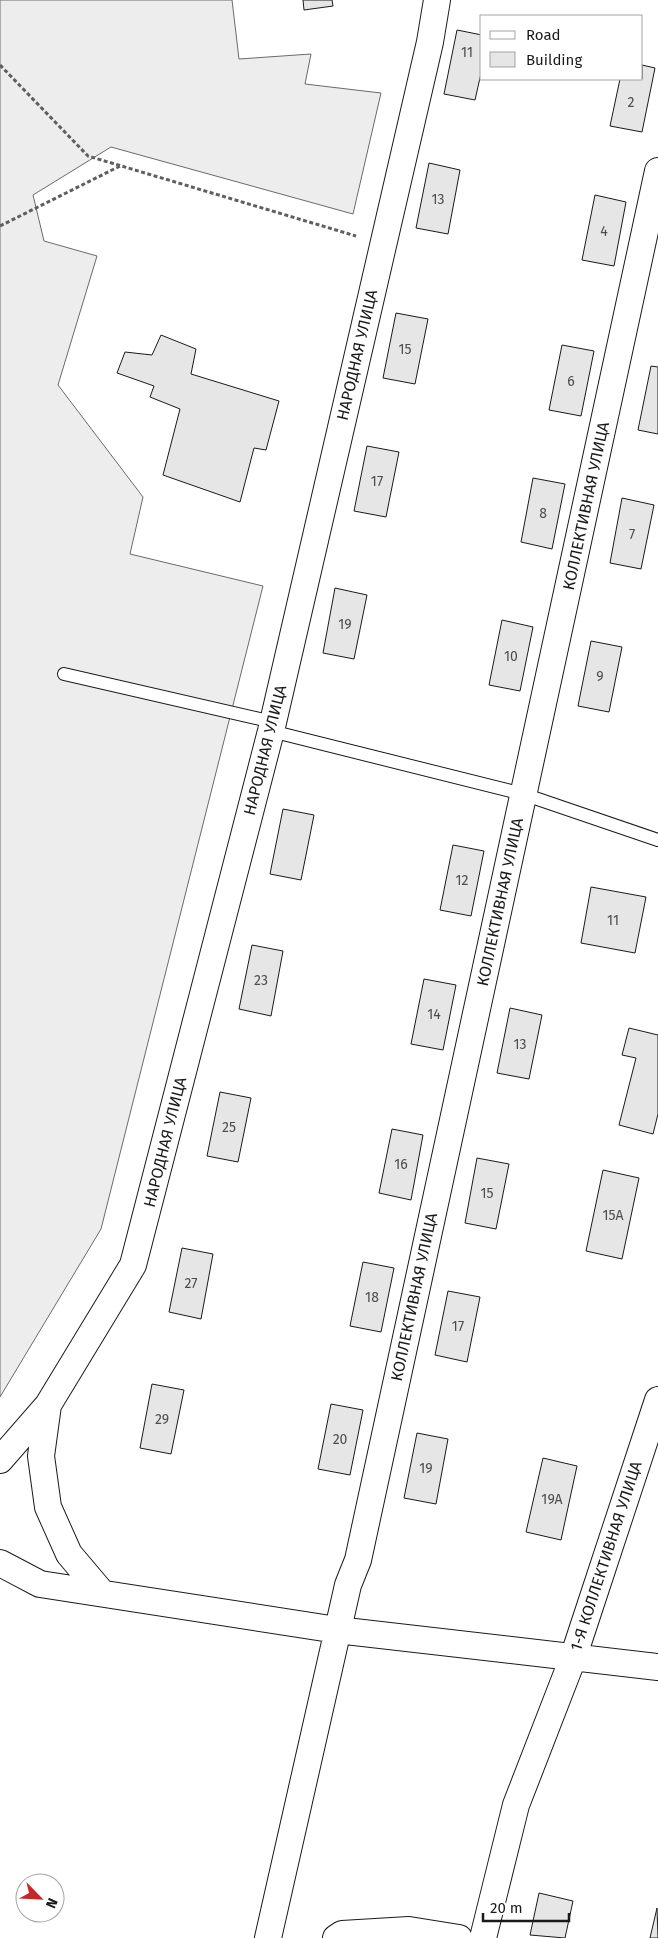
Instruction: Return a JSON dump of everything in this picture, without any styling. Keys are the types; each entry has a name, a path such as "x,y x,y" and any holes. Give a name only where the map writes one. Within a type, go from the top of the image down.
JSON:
{"street":[{"name":"НАРОДНАЯ УЛИЦА","path":"0,1460 48,1405 133,1265 272,726 437,0"},
{"name":"КОЛЛЕКТИВНАЯ УЛИЦА","path":"268,1938 337,1630 348,1585 358,1560 658,171"},
{"name":"1-Я КОЛЛЕКТИВНАЯ УЛИЦА","path":"0,1579 337,1630 573,1658 658,1400"},
{"path":"48,1405 41,1456 48,1507 69,1554 102,1593"},
{"path":"0,1563 40,1584"},
{"path":"483,1938 516,1806 573,1658 658,1667"},
{"path":"336,1938 342,1934 409,1930 459,1938"}],"lane":[{"path":"64,674 272,726 523,794 658,840"}],"path":[{"path":"0,65 88,156 383,244"},
{"path":"0,226 120,166"}],"shaded area":[{"path":"0,0 232,0 239,59 311,54 305,84 381,93 353,214 111,147 33,195 44,241 97,256 58,385 143,497 130,554 263,586 101,1229 0,1397"}],"building":[{"path":"303,0 332,0 333,6 304,10"},
{"path":"457,30 480,35 480,78 475,100 444,94"},
{"path":"643,65 655,68 642,132 610,126 620,80 643,80"},
{"path":"429,163 460,170 448,234 416,228"},
{"path":"595,195 626,202 614,266 582,260"},
{"path":"396,313 428,319 415,384 383,378"},
{"path":"161,335 196,349 191,374 279,401 266,450 254,448 240,502 163,475 180,409 150,397 154,386 117,373 125,352 152,355"},
{"path":"562,345 594,351 581,416 549,410"},
{"path":"651,366 658,367 658,434 638,430"},
{"path":"367,446 399,452 386,517 354,511"},
{"path":"533,478 565,484 552,549 521,542"},
{"path":"622,498 654,505 641,569 610,563"},
{"path":"335,588 367,595 354,659 323,653"},
{"path":"502,620 533,627 520,691 489,685"},
{"path":"591,641 622,647 609,712 578,706"},
{"path":"283,809 314,815 301,880 270,874"},
{"path":"453,845 484,851 471,916 440,910"},
{"path":"591,887 646,897 635,953 581,943"},
{"path":"252,945 283,951 271,1016 239,1009"},
{"path":"424,979 456,985 443,1050 411,1044"},
{"path":"510,1008 542,1015 529,1079 497,1073"},
{"path":"629,1028 658,1035 658,1114 653,1134 619,1125 636,1058 622,1055"},
{"path":"220,1092 251,1098 238,1162 207,1156"},
{"path":"392,1129 423,1135 411,1200 379,1193"},
{"path":"477,1158 509,1164 496,1229 465,1223"},
{"path":"603,1170 639,1178 622,1259 586,1251"},
{"path":"182,1248 213,1254 201,1319 169,1312"},
{"path":"363,1262 394,1268 381,1332 350,1326"},
{"path":"448,1291 480,1297 467,1362 435,1355"},
{"path":"152,1384 184,1390 171,1454 140,1448"},
{"path":"331,1404 363,1410 350,1475 318,1469"},
{"path":"417,1433 448,1439 436,1504 404,1498"},
{"path":"543,1458 577,1466 561,1540 526,1532"},
{"path":"539,1893 573,1901 565,1938 530,1935"},
{"path":"657,1908 658,1938 650,1938"}]}
